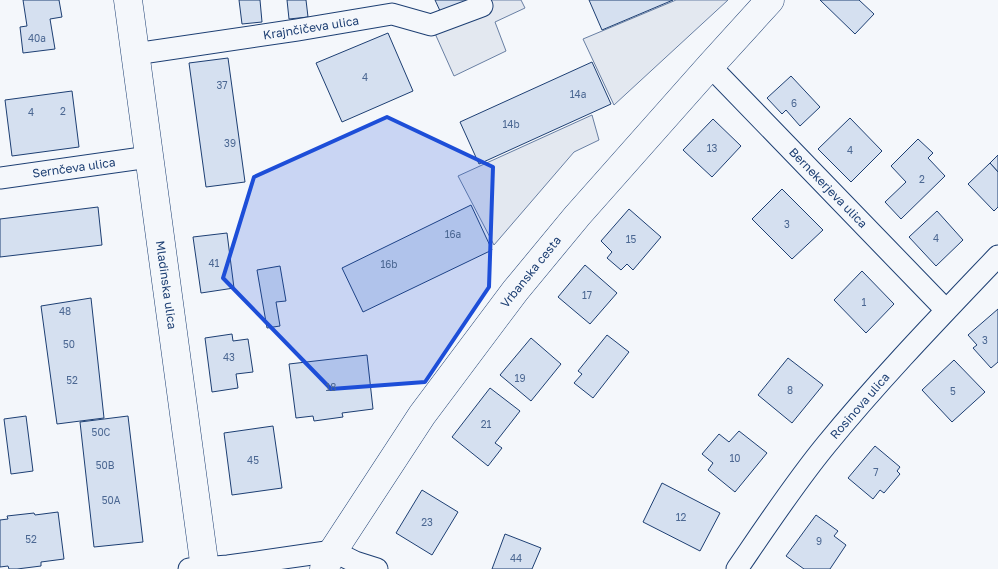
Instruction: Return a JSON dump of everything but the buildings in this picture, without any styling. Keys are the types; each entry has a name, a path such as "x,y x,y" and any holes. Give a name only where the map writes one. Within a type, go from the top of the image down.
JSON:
{"street":[{"name":"Mladinska ulica","path":"128,0 200,568"},
{"name":"Vrbanska cesta","path":"329,560 422,415 515,291 583,209 770,0"},
{"name":"Krajnčičeva ulica","path":"135,54 392,14 431,25 482,6"},
{"name":"Bernekerjeva ulica","path":"710,66 946,310"},
{"name":"Sernčeva ulica","path":"0,178 149,157"},
{"name":"Rosinova ulica","path":"737,569 825,446 882,379 998,256"},
{"path":"200,568 329,560 356,562 377,569"}],"highlighted area":[{"path":"387,117 493,167 489,287 425,382 331,389 223,278 254,177"}],"shaded area":[{"path":"475,0 521,0 525,8 495,22 506,51 454,76 429,20"},
{"path":"676,0 728,0 614,105 583,39"},
{"path":"592,115 599,140 574,152 494,245 458,176"}]}
